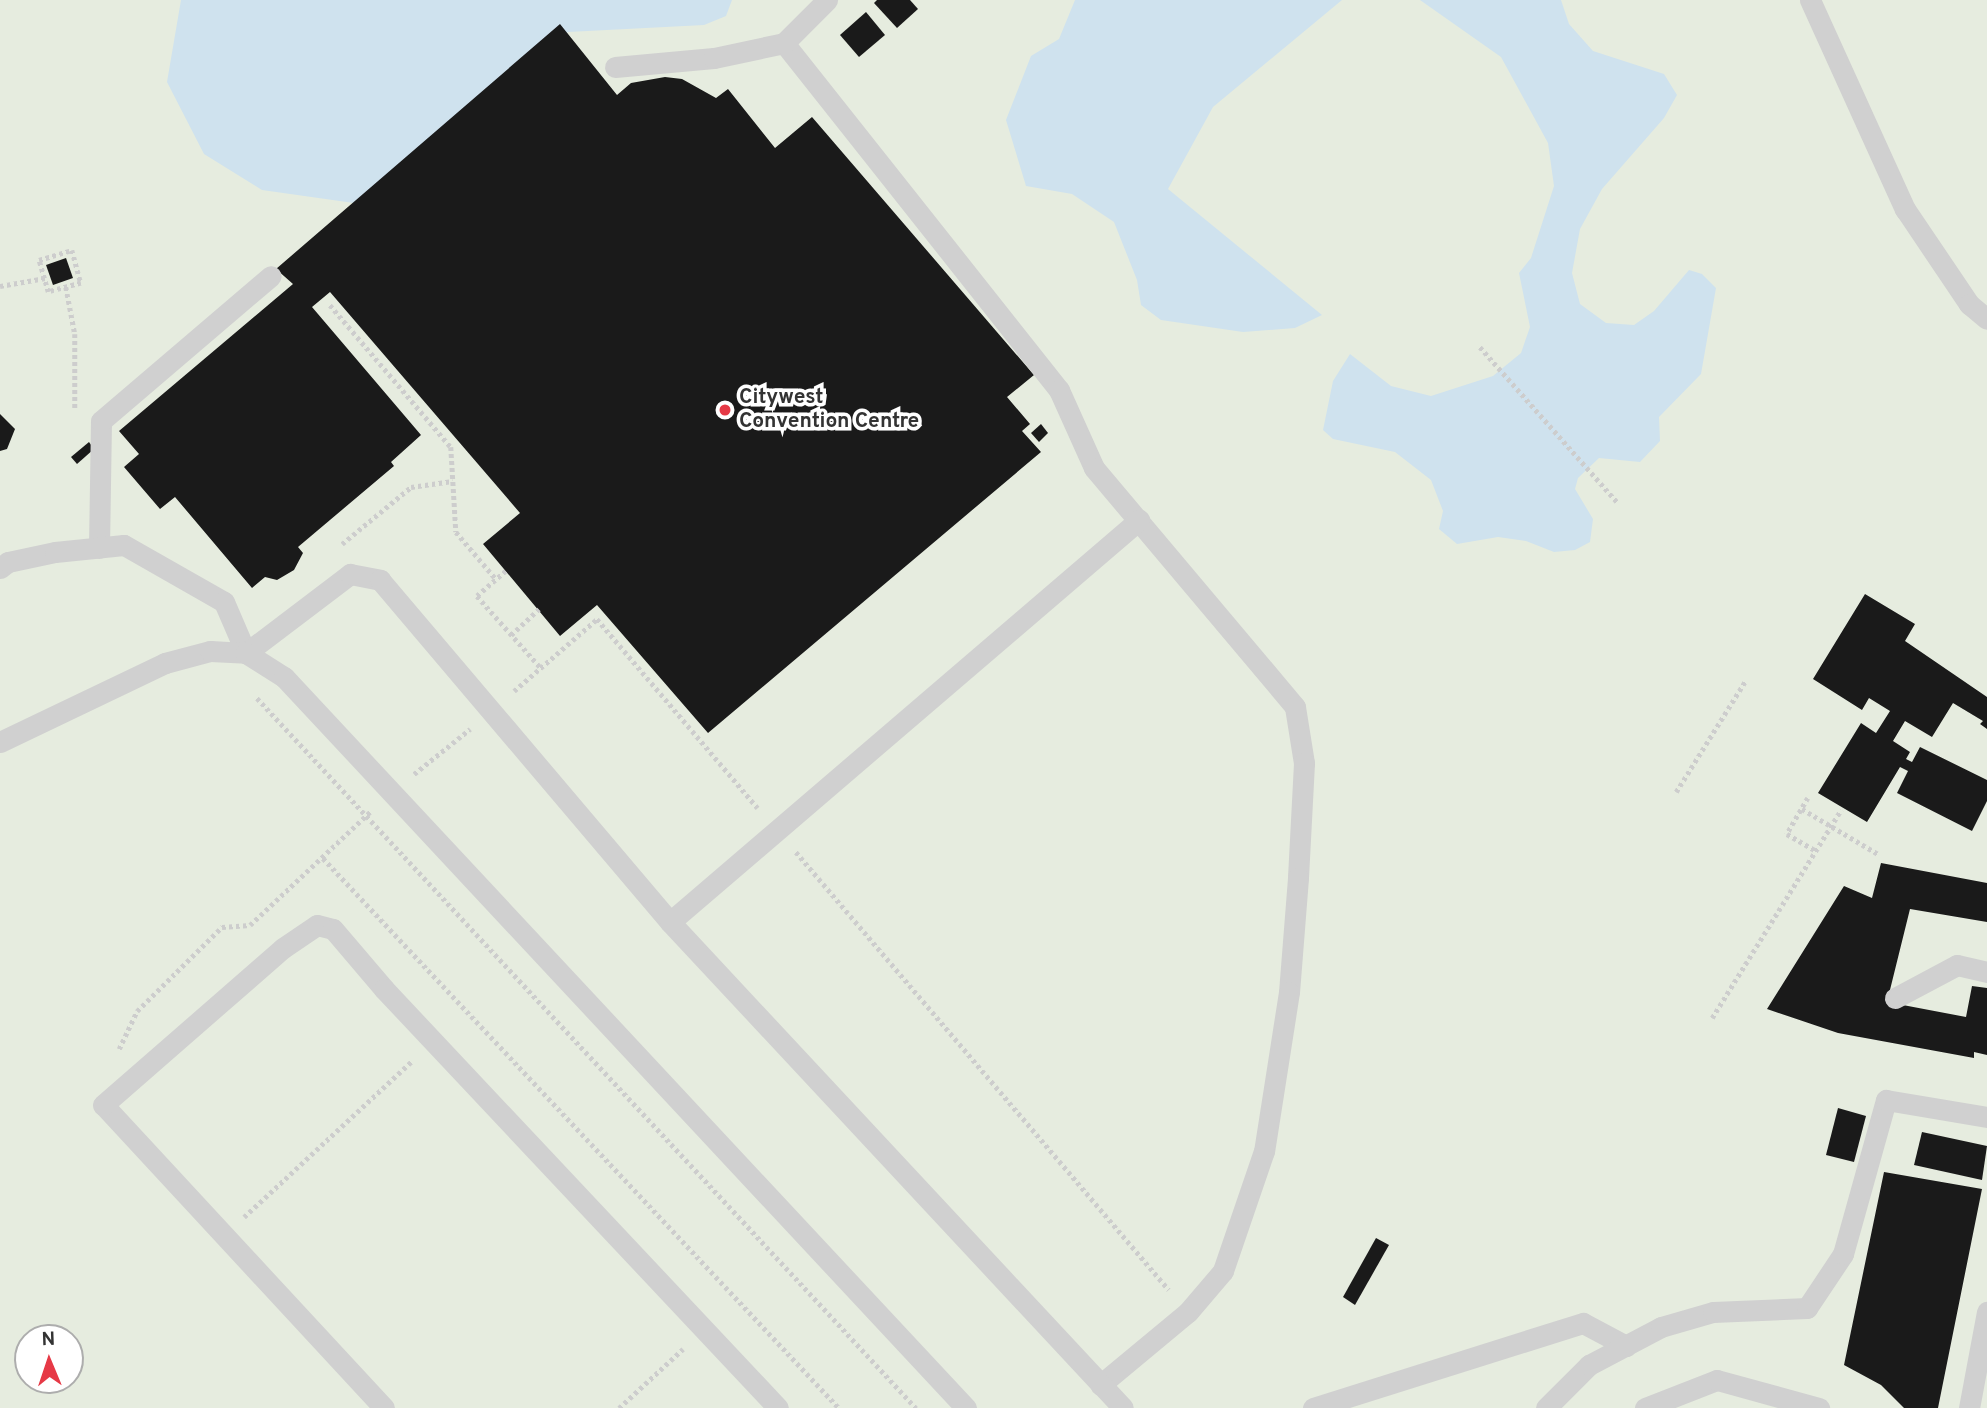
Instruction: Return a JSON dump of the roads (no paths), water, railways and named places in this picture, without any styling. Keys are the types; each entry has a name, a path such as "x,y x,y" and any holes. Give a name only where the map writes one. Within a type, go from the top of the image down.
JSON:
{"lane":[{"path":"615,67 714,58 784,43 827,0"},
{"path":"1810,0 1905,209 1969,304 1987,319"},
{"path":"784,43 1059,390 1094,468 1295,707 1304,763 1289,992 1264,1151 1223,1271 1188,1312 1100,1385"},
{"path":"99,548 102,421 271,276"},
{"path":"670,922 1139,520"},
{"path":"0,568 8,562 124,545 224,602 246,653"},
{"path":"246,653 350,574 380,579 670,922 1122,1408"},
{"path":"0,742 165,663 210,651 246,653 284,677 394,791 965,1408"},
{"path":"384,1408 103,1105 283,948 317,925 333,929 433,1041 778,1408"},
{"path":"1895,998 1957,965 1987,972"},
{"path":"1546,1408 1589,1365 1661,1327 1713,1312 1807,1308 1843,1254 1886,1100 1987,1117"},
{"path":"1969,1408 1987,1312"},
{"path":"1313,1408 1583,1323 1626,1346"},
{"path":"1645,1408 1717,1380 1819,1408"}],"water":[{"path":"181,0 732,0 726,16 704,25 568,32 382,207 262,190 204,154 167,82"},
{"path":"1075,0 1342,0 1213,107 1168,189 1322,315 1295,328 1243,332 1161,320 1141,305 1137,280 1114,222 1072,194 1026,186 1006,120 1031,56 1059,39"},
{"path":"1420,0 1561,0 1569,24 1593,51 1664,74 1677,95 1664,118 1602,189 1580,229 1572,273 1580,304 1606,323 1634,325 1654,311 1689,270 1702,274 1716,288 1701,374 1659,417 1660,441 1640,462 1599,458 1578,478 1575,489 1593,519 1590,542 1575,550 1554,552 1526,541 1498,537 1457,544 1439,529 1443,511 1431,480 1395,452 1333,439 1323,430 1333,381 1350,354 1391,386 1431,396 1493,376 1521,353 1530,327 1519,273 1531,258 1554,186 1548,143 1501,57"}],"place":[{"name":"Citywest Convention Centre","path":"725,410"}]}
